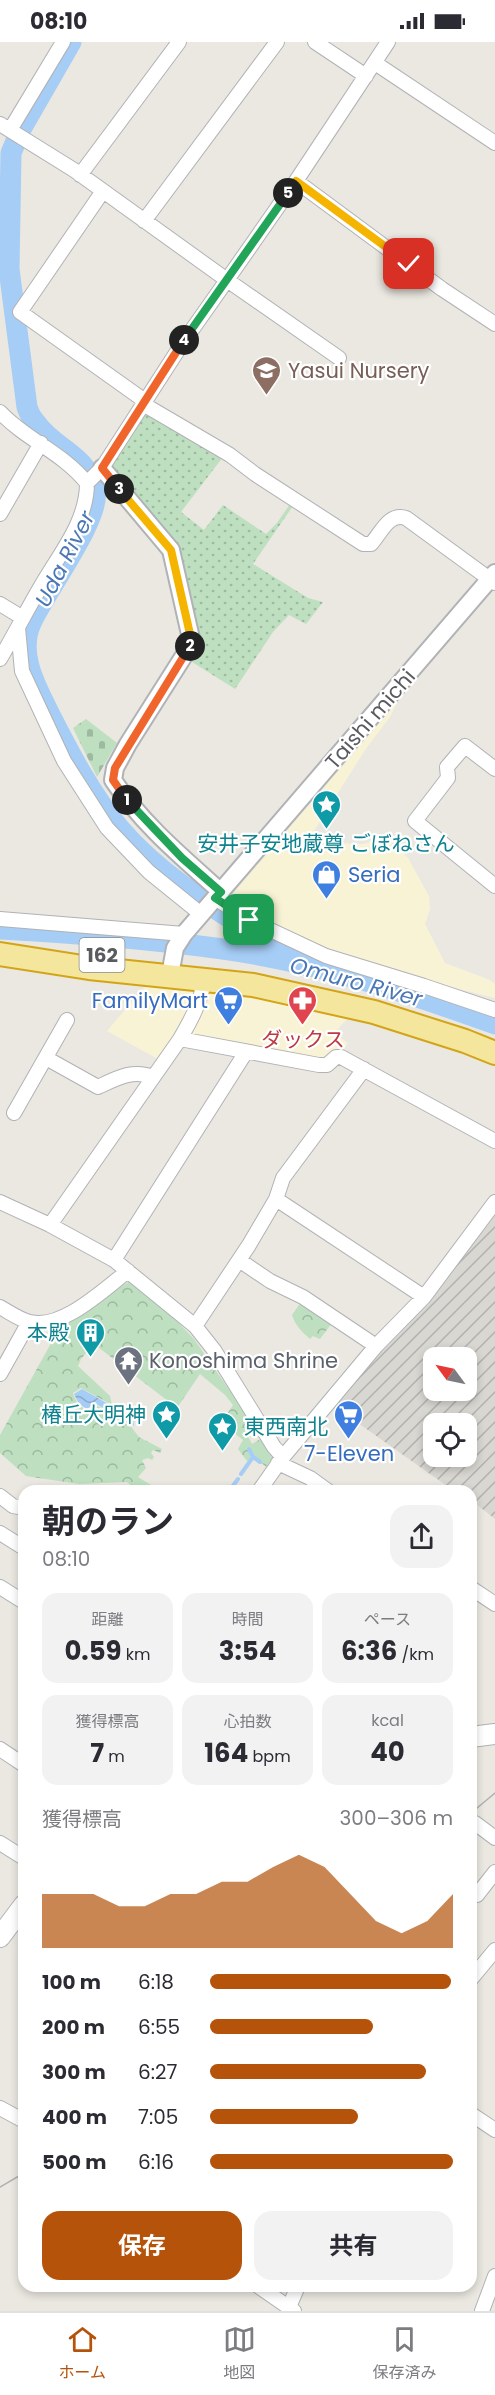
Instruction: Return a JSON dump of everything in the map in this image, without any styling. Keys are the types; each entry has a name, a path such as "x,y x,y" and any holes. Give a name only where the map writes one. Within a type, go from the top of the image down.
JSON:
{"highway":[{"path":"0,944 32,956"},
{"name":"162","path":"176,951 204,980 253,985 374,1012 495,1053"},
{"name":"162","path":"0,953 32,956 176,951 259,976 322,989 415,1015 495,1044"},
{"path":"0,964 32,956"}],"main road":[{"path":"477,1736 495,1734"},
{"path":"0,1937 18,1913"}],"street":[{"path":"63,42 11,131 80,175 339,358"},
{"path":"80,175 178,42"},
{"path":"144,221 277,42"},
{"path":"315,42 366,76"},
{"path":"0,659 74,532 95,476 388,42"},
{"path":"375,63 495,143"},
{"path":"296,181 495,324"},
{"path":"103,191 20,312 144,403 230,454 255,474 363,544 371,544 392,518 399,516 406,518 493,578"},
{"path":"0,412 11,423 69,462 95,476 171,550 192,643 124,751 115,768 113,780 150,825 182,858 211,903"},
{"path":"0,514 41,442"},
{"name":"Taishi michi","path":"176,951 211,903 493,578"},
{"path":"0,604 20,623 22,670 64,761 107,828 149,872 326,956 495,1010"},
{"path":"495,769 465,746 447,766 448,778 415,821 495,886"},
{"path":"0,919 176,951"},
{"path":"50,1225 180,1039 195,1012 202,994 204,980"},
{"path":"14,1113 67,1020"},
{"path":"180,1039 319,1065 327,1065 336,1057 341,1056 495,1141"},
{"path":"114,1260 246,1052"},
{"path":"46,1058 98,1087 125,1075 142,1073 153,1077"},
{"path":"195,1326 276,1200 283,1178 364,1069"},
{"path":"276,1200 424,1297"},
{"path":"0,1202 50,1225 114,1260 195,1326 214,1350 280,1460 320,1485"},
{"path":"264,1485 280,1460 376,1346 424,1297 495,1202"},
{"path":"239,1260 270,1281 303,1297 376,1346"},
{"path":"0,1307 29,1322 47,1324 62,1319 128,1271"},
{"path":"0,1374 29,1322"},
{"path":"0,1496 18,1507"},
{"path":"0,1533 18,1544"},
{"path":"0,1587 18,1598"},
{"path":"477,1592 495,1604"},
{"path":"0,1749 18,1761"},
{"path":"477,1824 495,1838"},
{"path":"0,1843 18,1854"},
{"path":"477,1895 495,1872"},
{"path":"477,1972 495,1950"},
{"path":"0,2108 18,2118"},
{"path":"477,2118 495,2130"},
{"path":"482,2311 495,2276"},
{"path":"267,2292 291,2309 296,2292"}],"shaded area":[{"path":"398,701 390,717 365,750 314,831 325,840 336,843 362,844 368,843 377,834 384,836 408,858 429,896 430,909 425,924 445,963 490,980 495,984 495,998 407,976 324,951 225,903"},
{"path":"146,985 193,990 196,996 188,1015 158,1059 107,1031"},
{"path":"214,989 349,1017 334,1033 348,1043 342,1052 321,1062 190,1036 189,1032 207,994"},
{"path":"495,1211 495,1519 477,1505 477,1485 446,1485 334,1406 427,1300"}],"green space":[{"path":"145,409 223,457 181,512 204,530 223,505 266,534 277,523 292,501 295,503 253,564 308,598 323,602 306,624 289,615 273,632 235,689 189,660 174,543 112,474 111,463"},
{"path":"86,719 117,743 97,777 73,728"},
{"name":"Konoshima Shrine","path":"130,1281 171,1315 194,1339 255,1427 246,1433 252,1444 262,1438 274,1456 266,1467 255,1457 250,1447 247,1448 251,1458 247,1461 238,1449 243,1440 221,1423 233,1405 225,1395 200,1374 177,1408 94,1344 78,1366 110,1396 112,1405 81,1388 73,1393 75,1399 87,1411 98,1406 132,1428 139,1437 162,1449 160,1453 153,1450 152,1460 148,1458 142,1460 146,1468 138,1477 151,1485 130,1485 127,1482 79,1484 26,1476 0,1453 0,1435 54,1338 57,1326"},
{"path":"301,1302 332,1323 320,1339 313,1336 310,1339 295,1322 292,1315"}],"water":[{"path":"82,1389 133,1418 134,1426 98,1405 94,1404 87,1409 79,1404 74,1394"}],"waterway":[{"name":"Uda River","path":"71,42 21,129 11,153 9,269 27,407 33,420 44,432 85,468 95,490 95,502 81,537 31,623 26,646 30,670 73,759 90,788 120,829 139,849 183,886 302,965"},
{"name":"Omuro River","path":"0,929 139,939 258,955 361,979 495,1024"},
{"path":"241,1474 253,1457 249,1449"},
{"path":"253,1457 260,1462"},
{"path":"234,1485 238,1479"}],"tram line":[{"path":"477,1808 495,1793"},
{"path":"0,2187 18,2176"}],"place":[{"name":"Yasui Nursery","path":"267,396"},
{"name":"安井子安地蔵尊 ごぼねさん","path":"326,830"},
{"name":"Seria","path":"327,900"},
{"name":"FamilyMart","path":"229,1026"},
{"name":"ダックス","path":"303,1026"},
{"name":"本殿","path":"90,1358"},
{"name":"Konoshima Shrine","path":"128,1386"},
{"name":"椿丘大明神","path":"167,1440"},
{"name":"7-Eleven","path":"349,1440"},
{"name":"東西南北","path":"223,1452"}],"route":[{"path":"249,920 215,898 221,892 182,858 142,817 113,780 115,768 124,751 192,643 171,550 102,468 182,344 296,181 409,264"}]}
